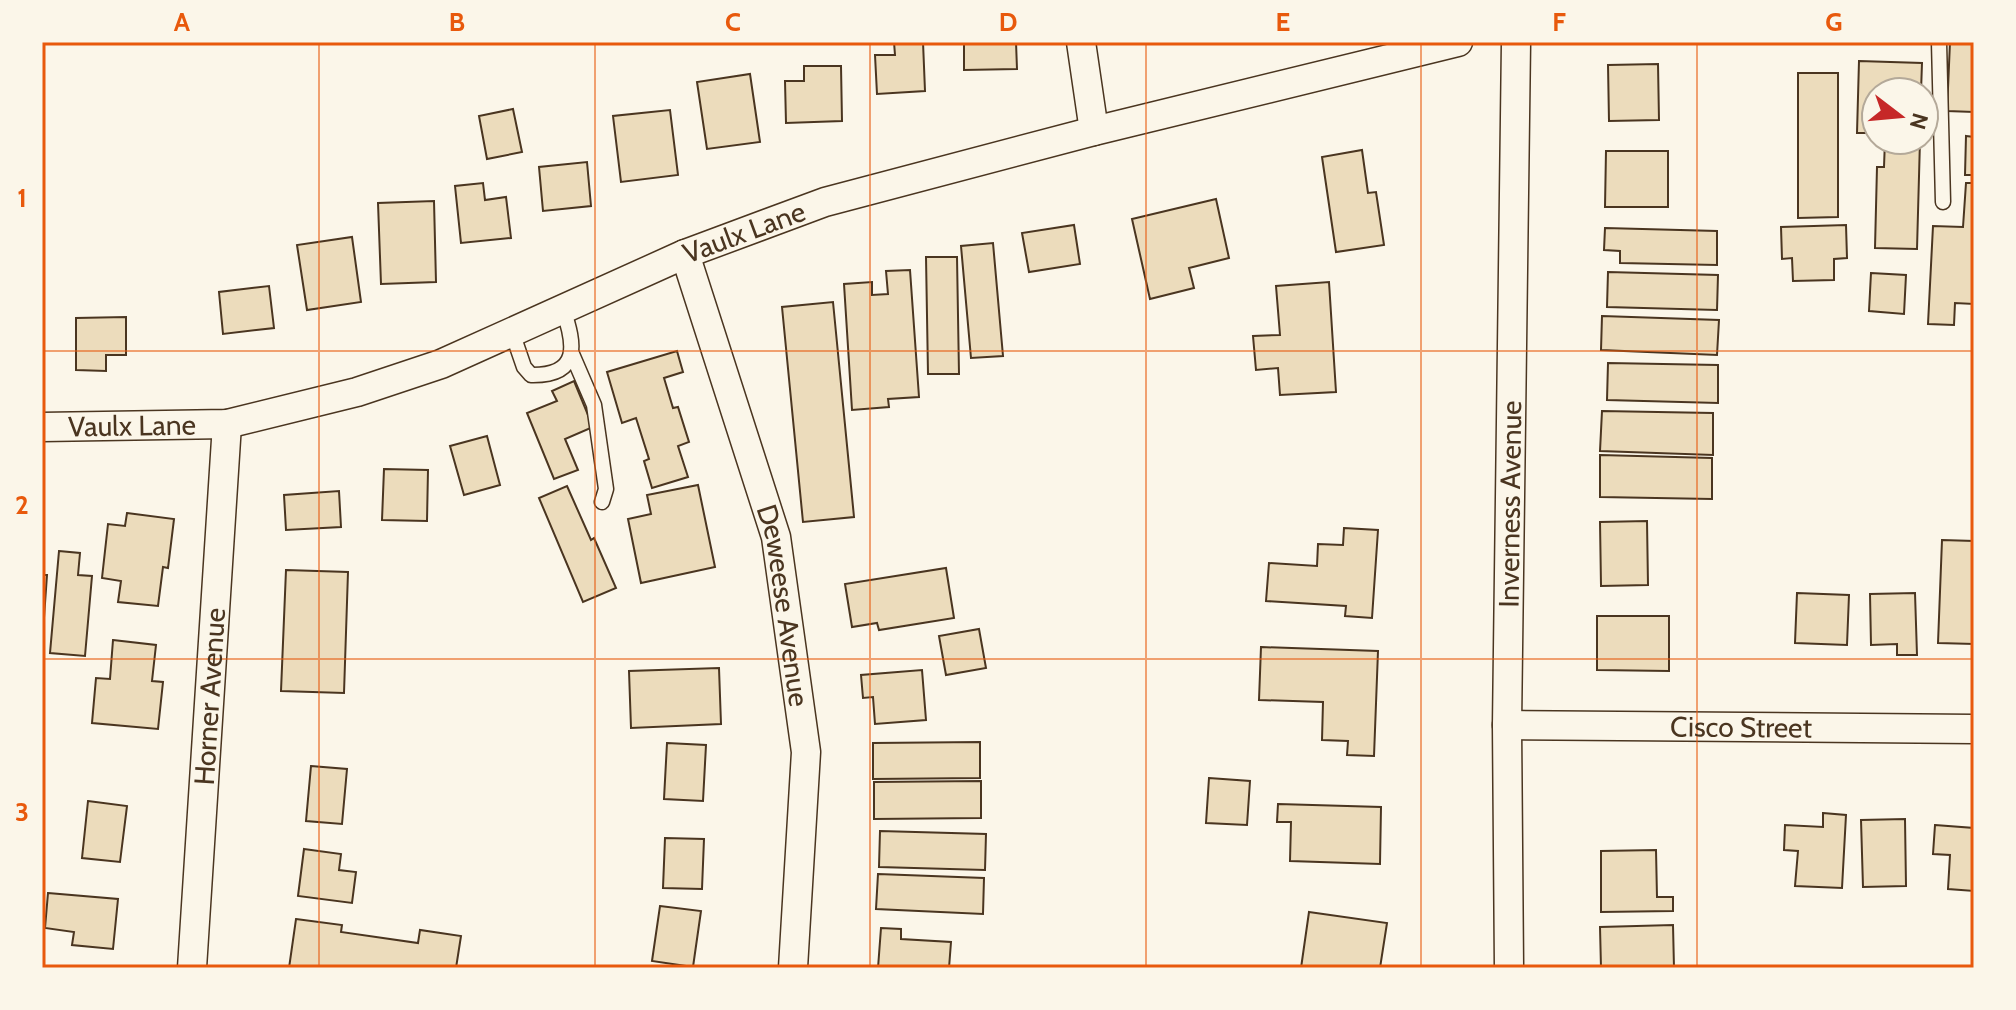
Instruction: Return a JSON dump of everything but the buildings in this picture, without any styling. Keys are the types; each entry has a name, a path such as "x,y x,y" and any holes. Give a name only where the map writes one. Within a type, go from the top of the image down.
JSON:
{"street":[{"path":"1081,42 1094,131"},
{"name":"Vaulx Lane","path":"42,427 227,424 357,392 441,364 685,254 825,202 1094,131 1458,42"},
{"name":"Inverness Avenue","path":"1509,968 1507,725 1516,42"},
{"name":"Deweese Avenue","path":"685,254 776,537 806,752 793,968"},
{"name":"Horner Avenue","path":"192,968 227,424"},
{"name":"Cisco Street","path":"1507,725 1974,729"}],"lane":[{"path":"1939,42 1943,202"},
{"path":"563,309 573,337 572,354 594,405 606,489 602,502"},
{"path":"512,332 524,367 531,375 545,375 564,366 572,354"}]}
